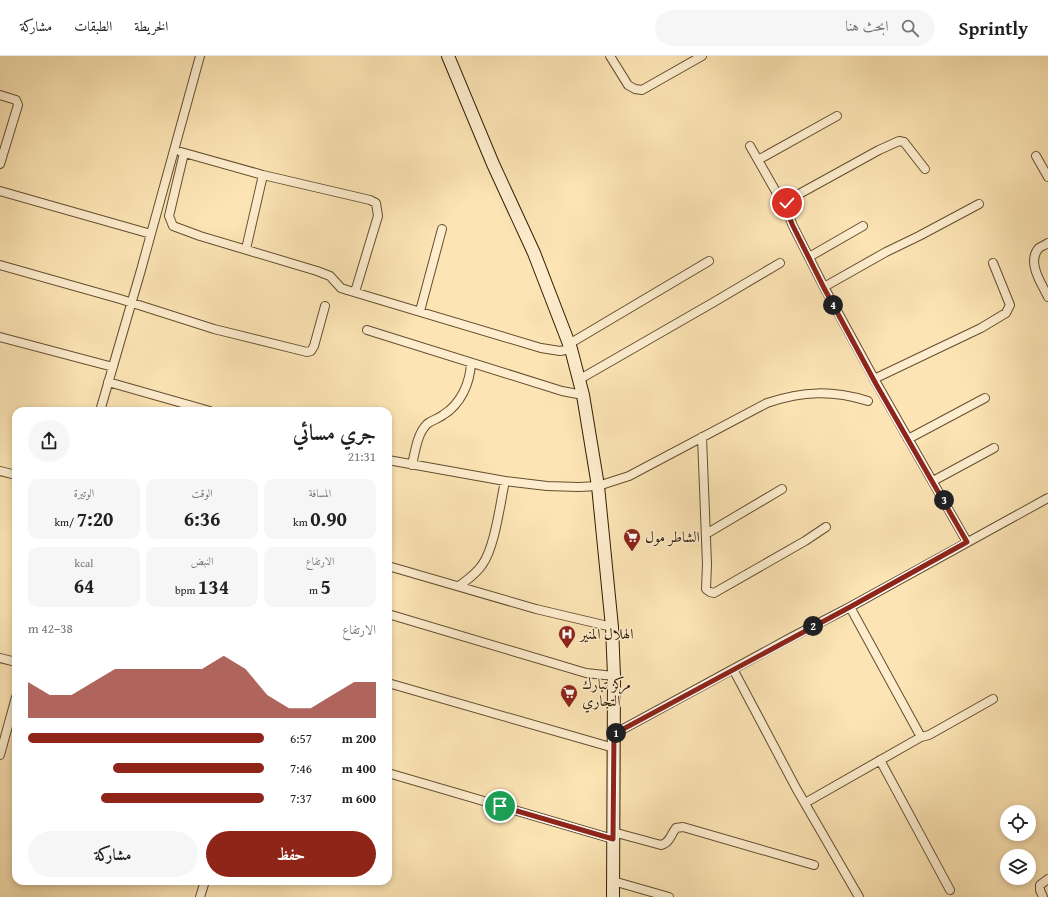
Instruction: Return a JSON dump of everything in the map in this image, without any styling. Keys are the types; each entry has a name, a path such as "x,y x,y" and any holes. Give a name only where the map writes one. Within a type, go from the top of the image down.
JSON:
{"main road":[{"path":"448,56 493,164 534,253 570,347 580,379 598,486 612,627 614,676 613,897"}],"street":[{"path":"101,407 132,302 200,56"},
{"path":"610,56 628,85 638,90 642,90 702,56"},
{"path":"0,95 16,100 18,105 0,164"},
{"path":"758,160 837,116"},
{"path":"788,213 786,205 790,199 879,150 899,141 904,142 925,169"},
{"path":"750,146 788,213 824,288 967,542"},
{"path":"173,150 263,175 370,200 376,204 378,216 354,292"},
{"path":"184,154 169,216 173,226 200,236 317,271 330,276 341,288 541,348 560,351 570,347 709,261"},
{"path":"1036,156 1048,177"},
{"path":"246,249 263,175"},
{"path":"0,191 151,234"},
{"path":"824,288 886,252 979,204"},
{"path":"809,257 862,226"},
{"path":"420,312 442,229"},
{"path":"1048,243 1040,248 1035,256 1034,265 1036,273 1048,297"},
{"path":"580,379 780,263"},
{"path":"874,379 980,328 1006,313 1010,305 993,263"},
{"path":"0,265 132,302 214,329 309,352 314,346 325,306"},
{"path":"367,330 562,391 583,395"},
{"path":"0,337 113,367"},
{"path":"412,465 418,442 424,429 427,425 450,411 462,396 470,375 471,363"},
{"path":"108,382 196,407"},
{"path":"392,461 505,481 547,486 598,486 629,476 767,402 785,397 828,392 868,401"},
{"path":"908,439 985,398"},
{"path":"702,437 706,534 706,589 710,592 714,593 805,541 826,527"},
{"path":"933,481 994,448"},
{"path":"0,471 12,474"},
{"path":"459,586 474,575 490,551 505,481"},
{"path":"706,534 782,489"},
{"path":"614,734 1048,498"},
{"path":"392,567 536,609 612,627"},
{"path":"850,607 921,736"},
{"path":"392,615 586,673 614,676"},
{"path":"0,658 12,661"},
{"path":"733,669 859,897"},
{"path":"392,684 614,748"},
{"path":"806,803 921,736 929,735 993,700"},
{"path":"0,755 3,736 12,709"},
{"path":"880,760 950,890"},
{"path":"392,774 613,835 661,845 667,843 676,828 683,827 814,865"},
{"path":"1043,897 1040,890 1040,885 1048,879"},
{"path":"613,881 669,897"},
{"path":"200,897 204,885"}],"place":[{"name":"الشاطر مول","path":"632,552"},
{"name":"الهلال المنير","path":"567,649"},
{"name":"مركز تبارك التجاري","path":"569,708"}],"route":[{"path":"500,806 613,839 614,734 967,542 941,494 876,384 824,288 792,224 786,205 787,203"}]}
